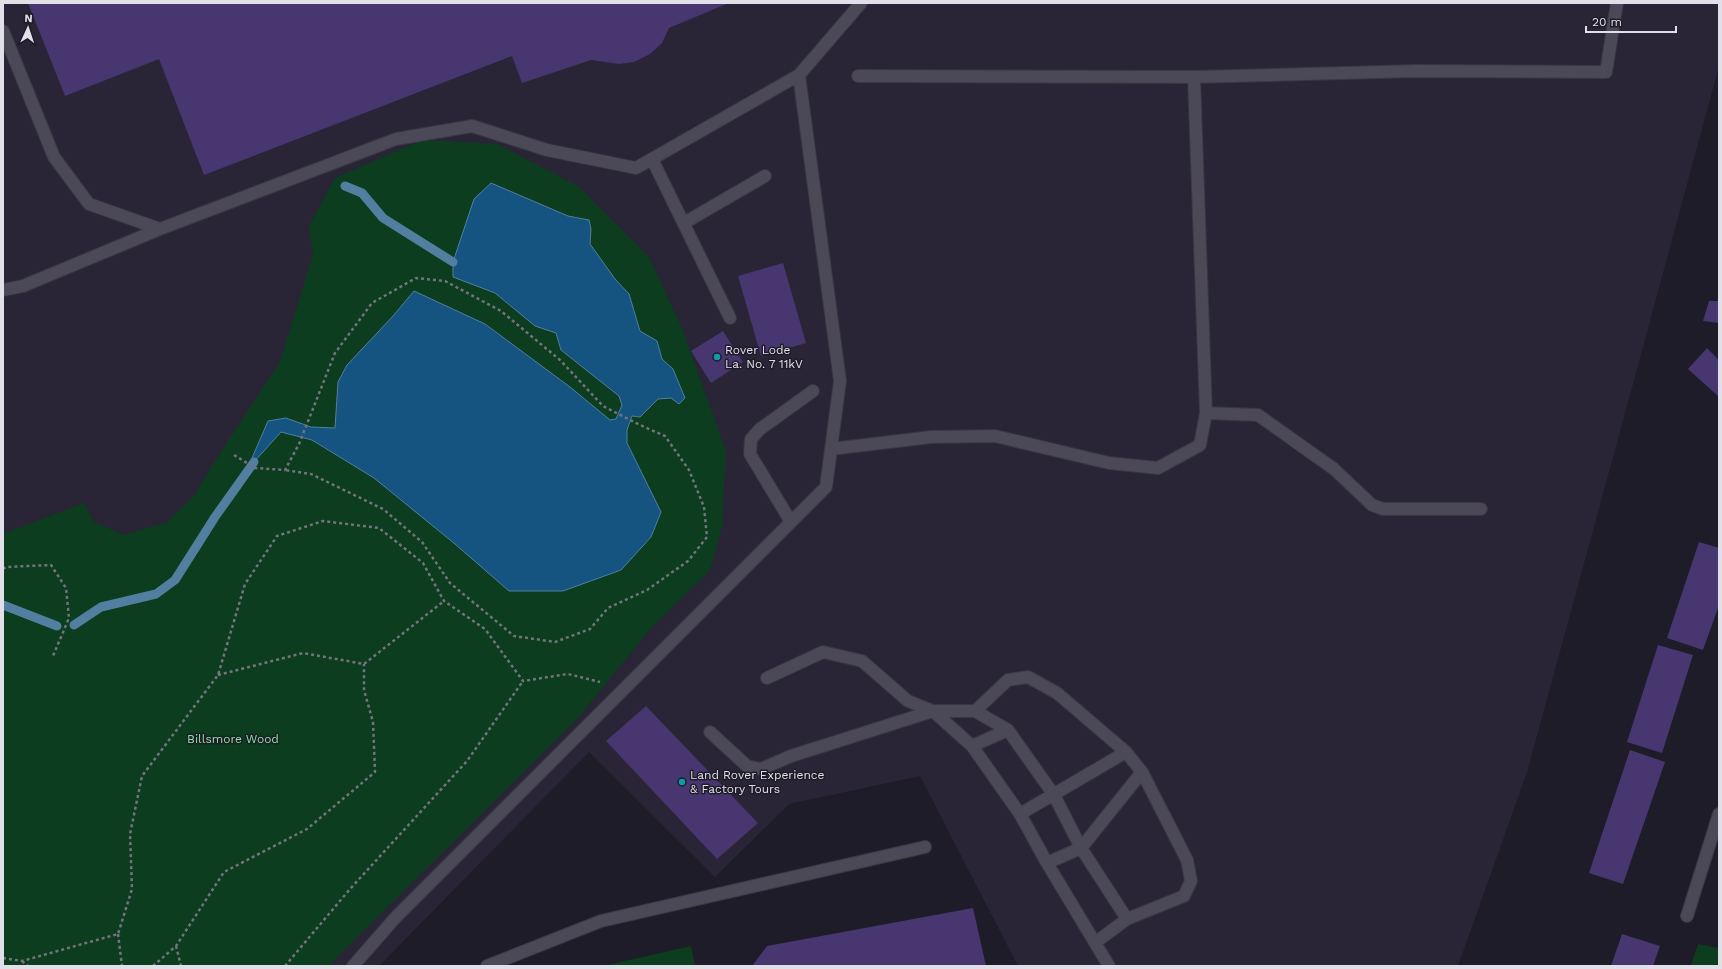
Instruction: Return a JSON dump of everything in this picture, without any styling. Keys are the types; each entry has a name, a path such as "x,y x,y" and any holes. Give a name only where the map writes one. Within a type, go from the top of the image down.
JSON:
{"street":[{"path":"3,290 23,286 160,230 396,139 472,126 547,150 636,168 799,75 861,3"},
{"path":"858,76 1194,77 1415,71 1606,72 1617,3"},
{"path":"3,31 54,157 89,204 160,230"},
{"path":"353,966 395,918 826,487 840,382 799,75"},
{"path":"831,449 931,437 995,436 1109,464 1158,468 1200,445 1206,413 1194,77"},
{"path":"652,159 730,318"},
{"path":"684,224 765,176"},
{"path":"791,522 750,454 751,439 760,429 813,390"},
{"path":"1206,413 1258,415 1334,469 1372,505 1383,509 1481,509"},
{"path":"767,678 823,652 862,661 908,701 933,711 972,746 1020,814 1047,863 1096,942 1109,966"},
{"path":"975,711 1008,680 1028,678 1058,693 1126,752 1142,772 1187,860 1191,881 1184,896 1127,919 1096,942"},
{"path":"710,732 747,766 761,769 791,756 933,711 975,711 1008,730 1054,795 1081,848 1127,919"},
{"path":"972,746 1008,730"},
{"path":"1020,814 1126,752"},
{"path":"1047,863 1081,848 1142,772"},
{"path":"1687,916 1719,814"},
{"path":"487,966 601,921 926,847"}],"path":[{"path":"234,455 255,468 285,470 311,474 382,509 422,542 450,583 514,636 555,642 590,629 608,608 647,590 688,561 707,537 704,507 688,470 665,436 603,406 560,360 501,311 444,281 416,278 372,303 335,353 307,420 299,444 285,470"},
{"path":"122,966 118,934 132,889 130,834 142,776 218,675 246,584 277,536 323,521 379,528 423,563 444,601 485,629 523,682"},
{"path":"3,569 6,567 51,565 66,588 69,618 53,656"},
{"path":"218,675 303,653 364,664 444,601"},
{"path":"153,966 176,946 224,872 307,829 375,772 373,722 364,690 364,664"},
{"path":"285,966 350,889 467,761 523,682 568,674 625,688"},
{"path":"3,958 22,961 118,934"},
{"path":"176,946 181,966"},
{"path":"22,961 28,966"}],"shaded area":[{"path":"3,3 1719,3 1719,66 1627,406 1527,772 1458,966 1018,966 920,776 789,804 715,877 589,752 379,966 3,966"}],"green space":[{"name":"Billsmore Wood","path":"422,140 497,144 578,186 649,257 681,326 726,451 722,527 710,570 651,628 578,718 328,966 3,966 3,534 84,503 94,522 124,535 167,522 195,495 211,467 280,362 313,254 309,226 335,178","holes":["414,291 485,324 570,387 610,420 510,591 374,478 312,440 281,432 286,418 311,427 335,428 338,382"]},
{"path":"1698,944 1719,948 1719,966 1691,966"},
{"path":"691,946 695,966 603,966"}],"water":[{"path":"491,183 568,216 589,220 591,229 590,244 615,279 629,294 640,331 657,341 662,359 673,369 685,398 679,404 671,398 658,399 640,417 632,416 627,430 627,443 661,512 651,537 621,570 563,591 509,591 455,544 374,478 312,440 281,432 254,462 252,458 268,421 286,418 311,427 335,428 338,382 347,365 393,316 414,291 485,324 570,387 610,420 616,419 622,405 619,396 561,350 556,333 535,326 495,293 453,277 453,262 474,199"}],"building":[{"path":"28,3 729,3 669,28 662,43 650,54 634,62 619,64 591,60 522,83 512,56 204,175 159,59 65,96"},
{"path":"783,263 806,343 761,356 738,276"},
{"path":"1709,301 1719,301 1719,323 1703,321"},
{"name":"Rover Lode La. No. 7 11kV","path":"723,331 743,362 711,383 691,351"},
{"path":"1707,348 1719,360 1719,397 1688,369"},
{"path":"1699,542 1719,548 1719,605 1703,650 1667,638"},
{"path":"1658,645 1693,655 1662,753 1627,742"},
{"name":"Land Rover Experience & Factory Tours","path":"646,706 758,823 717,859 606,741"},
{"path":"1630,750 1665,762 1623,884 1589,873"},
{"path":"973,908 986,966 752,966 767,946"},
{"path":"1622,934 1660,946 1653,966 1611,966"}],"waterway":[{"path":"345,186 362,193 383,218 453,262"},
{"path":"74,625 101,607 156,594 175,580 215,517 254,462"},
{"path":"3,605 57,626"}],"place":[{"name":"Rover Lode La. No. 7 11kV","path":"717,357"},
{"name":"Land Rover Experience & Factory Tours","path":"682,782"}]}
